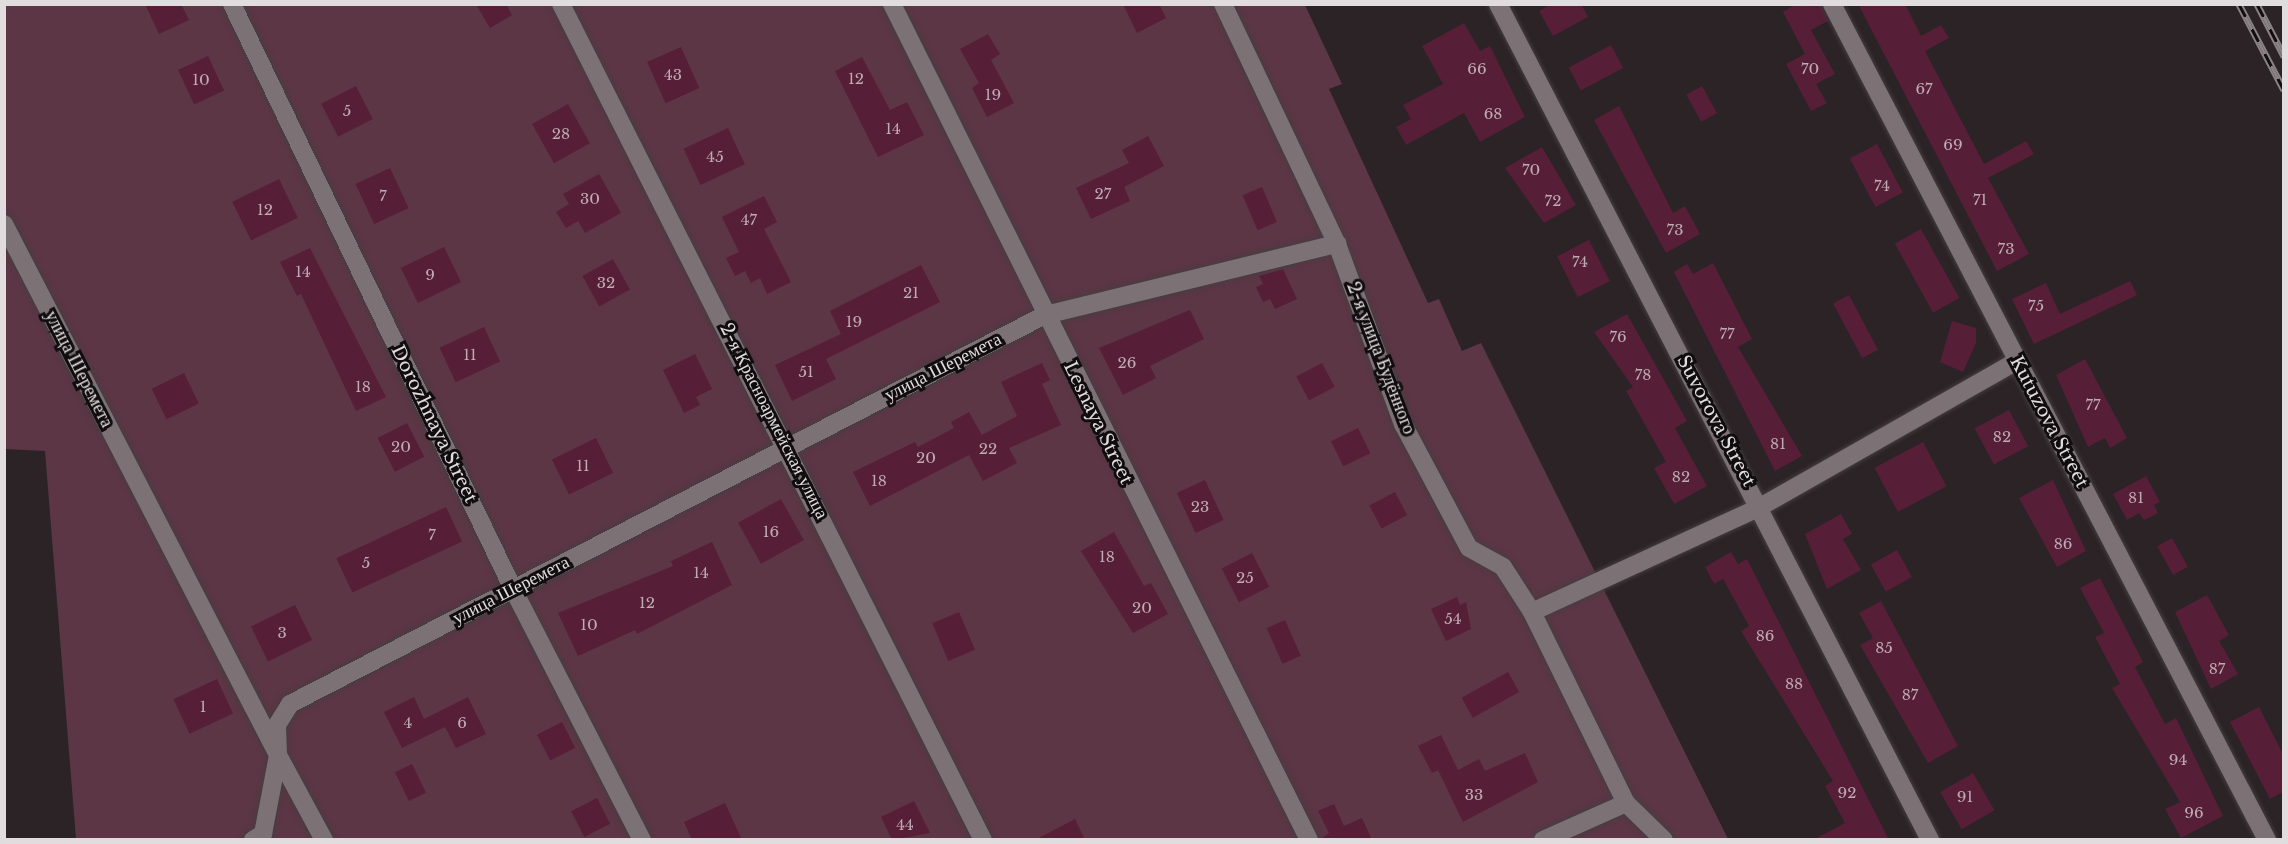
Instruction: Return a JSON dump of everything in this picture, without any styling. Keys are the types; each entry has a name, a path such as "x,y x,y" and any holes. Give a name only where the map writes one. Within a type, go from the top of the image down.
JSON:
{"street":[{"name":"Dorozhnaya Street","path":"232,4 513,589 642,840"},
{"name":"2-я Красноармейская улица","path":"561,4 788,447 982,840"},
{"name":"Lesnaya Street","path":"892,4 1044,315 1309,840"},
{"name":"2-я улица Будённого","path":"1223,4 1337,244 1403,424 1469,548 1503,567 1532,612 1626,803 1664,840"},
{"name":"Suvorova Street","path":"1498,4 1760,507 1930,840"},
{"name":"Kutuzova Street","path":"1832,4 2266,839"},
{"name":"улица Шеремета","path":"4,224 278,755"},
{"name":"улица Шеремета","path":"278,755 277,725 290,704 1044,315 1337,244"},
{"path":"1532,612 1707,526 1760,507 2017,361"},
{"path":"253,840 263,834 278,755"},
{"path":"278,755 324,840"},
{"path":"1543,840 1626,803"}],"shaded area":[{"path":"5,5 1305,5 1342,84 1329,89 1428,303 1439,299 1462,351 1481,343 1728,839 76,839 45,451 5,449"}],"building":[{"path":"145,4 181,4 189,20 159,34"},
{"path":"476,4 506,4 512,15 490,28"},
{"path":"1123,4 1159,4 1166,18 1137,33"},
{"path":"1551,4 1581,4 1588,17 1553,36 1539,11"},
{"path":"1796,4 1820,4 1828,21 1811,30 1835,74 1816,84 1827,103 1811,111 1786,64 1805,54 1783,12"},
{"path":"1858,4 1905,4 1921,36 1941,25 1949,38 1925,51 1984,164 2026,141 2034,154 1988,178 2029,254 1997,271"},
{"path":"1464,23 1480,51 1490,46 1525,117 1480,142 1464,113 1406,145 1396,127 1411,119 1403,105 1443,84 1422,46"},
{"path":"988,34 1000,54 991,60 1014,103 987,117 972,88 979,83 960,49"},
{"path":"1611,45 1623,68 1581,90 1569,68"},
{"path":"681,47 699,88 666,103 647,62"},
{"path":"208,56 224,90 194,104 178,70"},
{"path":"862,57 890,110 907,102 924,135 878,157 835,71"},
{"path":"356,86 373,119 338,137 321,104"},
{"path":"1702,86 1717,113 1701,122 1686,95"},
{"path":"568,104 590,143 554,163 532,124"},
{"path":"1619,106 1673,213 1685,206 1700,234 1666,253 1594,120"},
{"path":"728,128 745,164 700,185 684,149"},
{"path":"1148,136 1164,166 1124,187 1130,201 1091,219 1076,188 1129,163 1122,150"},
{"path":"1877,144 1903,193 1875,207 1850,159"},
{"path":"1542,147 1576,205 1544,223 1505,168"},
{"path":"390,168 409,208 374,224 356,184"},
{"path":"599,174 621,213 585,233 578,221 566,228 556,212 569,204 563,194"},
{"path":"279,179 298,218 251,240 232,202"},
{"path":"1262,187 1277,222 1258,230 1243,195"},
{"path":"764,196 777,222 764,229 791,282 767,294 760,278 751,283 745,271 735,276 726,258 739,252 722,217"},
{"path":"1921,229 1959,298 1933,313 1895,244"},
{"path":"1589,240 1610,281 1578,297 1557,256"},
{"path":"444,247 461,282 418,303 401,268"},
{"path":"310,248 386,397 356,411 301,294 297,296 280,262"},
{"path":"613,259 630,290 599,307 582,276"},
{"path":"1713,263 1752,339 1738,347 1802,456 1775,471 1674,272 1687,264 1693,274"},
{"path":"921,265 940,302 826,359 836,379 792,401 775,365 841,334 830,311"},
{"path":"1283,269 1297,299 1275,309 1270,299 1263,302 1256,287 1263,284 1259,276"},
{"path":"2130,281 2137,295 2034,344 2012,299 2046,283 2060,314"},
{"path":"1849,295 1878,350 1862,358 1833,303"},
{"path":"1190,310 1204,339 1150,366 1156,378 1123,395 1099,348"},
{"path":"1627,314 1687,421 1675,428 1707,486 1674,504 1654,468 1666,462 1626,391 1633,387 1594,332"},
{"path":"1952,321 1976,328 1976,343 1963,372 1940,362"},
{"path":"484,327 500,361 456,382 440,348"},
{"path":"695,354 712,389 696,397 700,405 684,413 663,370"},
{"path":"2085,359 2127,438 2110,448 2105,438 2088,447 2056,375"},
{"path":"1042,363 1050,380 1042,384 1061,425 1009,448 1017,463 983,481 969,455 870,506 853,472 915,442 918,447 954,428 951,422 969,412 982,435 1017,416 1001,382"},
{"path":"1322,363 1335,387 1309,400 1296,377"},
{"path":"184,373 199,404 167,419 152,389"},
{"path":"2009,410 2028,446 1994,465 1975,428"},
{"path":"407,423 424,457 395,472 378,438"},
{"path":"1358,428 1370,453 1343,466 1331,441"},
{"path":"596,438 613,473 569,495 552,459"},
{"path":"1923,442 1946,486 1898,512 1874,468"},
{"path":"2146,476 2160,502 2154,505 2158,513 2144,520 2139,513 2127,520 2113,494"},
{"path":"1205,480 1224,520 1195,533 1177,493"},
{"path":"2053,480 2086,551 2057,567 2019,498"},
{"path":"1395,492 1407,515 1382,529 1369,506"},
{"path":"781,499 804,540 761,564 738,523"},
{"path":"446,507 462,541 352,593 336,558"},
{"path":"1841,514 1852,534 1843,539 1861,570 1827,589 1805,534"},
{"path":"1114,532 1144,586 1151,583 1168,614 1133,633 1081,551"},
{"path":"2172,538 2188,567 2173,575 2157,546"},
{"path":"712,542 732,585 637,634 635,630 578,656 558,613 673,566 671,561"},
{"path":"1897,550 1912,577 1886,592 1871,565"},
{"path":"1731,552 1738,564 1747,559 1889,840 1813,840 1845,823 1825,786 1833,781 1741,631 1749,626 1723,579 1714,584 1705,567"},
{"path":"1252,553 1269,587 1239,602 1222,568"},
{"path":"2100,578 2143,662 2135,667 2165,724 2176,718 2223,816 2181,838 2165,809 2180,802 2112,688 2120,684 2095,637 2104,633 2080,588"},
{"path":"2207,595 2229,635 2219,641 2238,674 2211,689 2175,612"},
{"path":"1457,597 1460,605 1466,602 1471,629 1446,641 1431,609"},
{"path":"1881,601 1958,746 1928,763 1860,645 1873,638 1859,613"},
{"path":"295,605 312,640 268,662 251,626"},
{"path":"959,612 975,650 948,661 932,623"},
{"path":"1285,620 1301,656 1283,664 1267,628"},
{"path":"1508,672 1519,692 1473,718 1462,698"},
{"path":"217,679 233,713 190,734 173,699"},
{"path":"414,697 424,719 468,697 486,734 456,748 445,727 402,748 384,712"},
{"path":"2259,707 2283,754 2283,792 2270,799 2230,722"},
{"path":"562,722 575,748 550,761 537,735"},
{"path":"1441,735 1458,770 1479,759 1485,771 1525,753 1538,782 1463,822 1438,770 1432,773 1418,746"},
{"path":"412,764 426,793 409,801 395,772"},
{"path":"1973,773 1994,810 1962,829 1940,792"},
{"path":"597,798 610,824 584,837 571,811"},
{"path":"914,801 930,833 892,840 881,817"},
{"path":"725,803 742,840 692,840 684,822"},
{"path":"1334,804 1344,826 1362,818 1372,840 1320,840 1329,833 1318,811"},
{"path":"1075,819 1085,840 1035,840"}],"railway":[{"path":"2239,4 2284,90"},
{"path":"2257,4 2284,56"}]}
